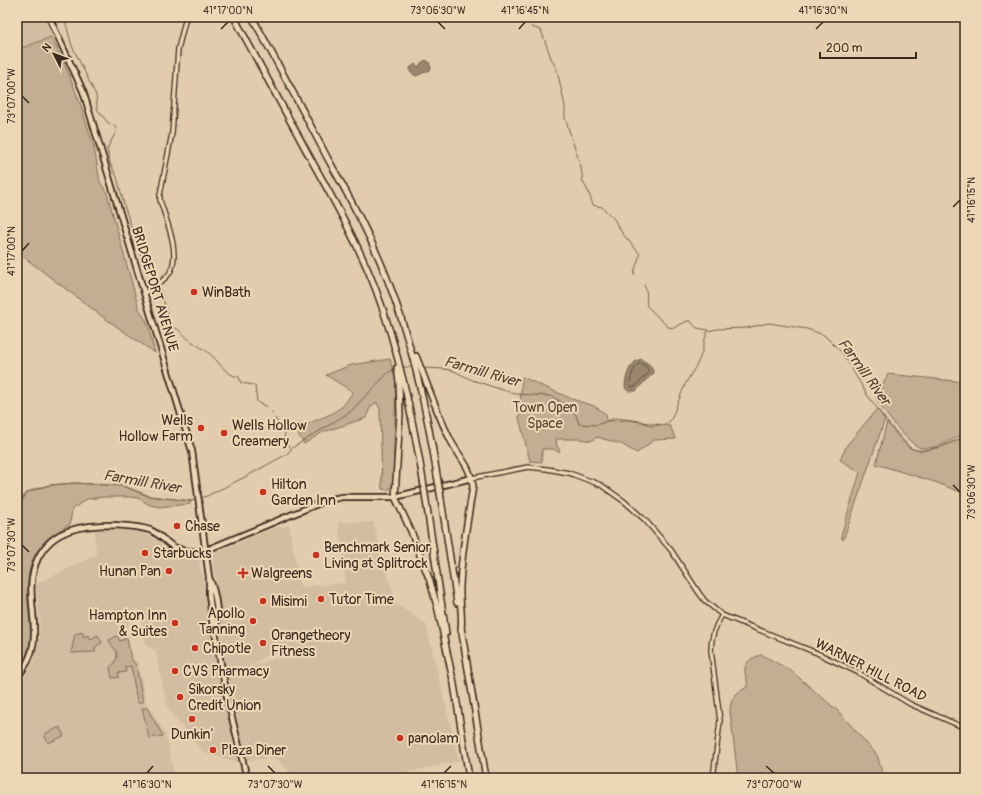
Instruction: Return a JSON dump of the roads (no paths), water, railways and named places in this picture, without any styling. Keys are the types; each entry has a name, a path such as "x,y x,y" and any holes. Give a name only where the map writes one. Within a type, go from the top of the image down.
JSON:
{"highway":[{"path":"234,17 343,217 376,290 392,340 414,429 423,480 469,778"},
{"path":"252,17 369,236 388,279 408,337 449,437 470,471 473,486 460,588 462,630"},
{"path":"408,337 429,427 486,778"},
{"path":"401,380 396,497 430,581 438,610 453,680"}],"main road":[{"name":"BRIDGEPORT AVENUE","path":"49,17 83,91 192,451 204,551 208,576 213,587 216,605 215,632 228,702 247,778"},
{"path":"17,677 29,660 34,646 32,577 38,558 55,538 65,532 82,526 138,526 151,531 180,550 193,552 204,551 321,502 342,497 396,497 472,478"}],"street":[{"path":"145,293 162,282 168,275 175,255 160,200 160,195 172,133 178,50 186,17"},
{"name":"WARNER HILL ROAD","path":"472,478 528,467 569,473 588,479 625,502 645,520 667,545 699,593 722,615 824,656 859,673 910,704 965,728"},
{"path":"713,778 720,721 711,641 714,629 722,615"}],"water":[{"path":"426,60 429,62 431,68 430,70 416,76 410,72 410,68 415,64 419,67 421,63"},
{"path":"641,359 650,365 654,373 636,391 628,391 625,388 628,371 633,363"}],"waterway":[{"path":"64,17 72,46 96,95 97,109 108,123 115,126 116,132 107,149 110,163 117,177 125,208 143,261 153,270 157,282"},
{"path":"531,27 541,30 557,70 565,106 565,118 581,167 583,182 593,205 602,207 614,219 622,233 640,254 634,275"},
{"path":"644,285 647,306 668,327 674,328 687,321 690,321 697,328 708,330"},
{"path":"160,289 170,322 173,327 178,329 192,342 209,353 230,374 239,377 241,383 255,386 257,402 267,407"},
{"name":"Farmill River","path":"423,368 454,371 472,380 515,394 550,396 560,401 572,411 576,415 579,424 597,425 615,418 641,421 651,426 666,424 671,420 685,385 701,356 708,331 717,329 746,328 769,323 807,329 824,335 843,354 868,396 887,422 910,448 920,451 941,447 965,437"},
{"name":"Farmill River","path":"403,367 413,367"},
{"name":"Farmill River","path":"200,498 247,476 287,454 292,448 350,412 388,373 396,368"},
{"path":"275,418 285,433 285,441 291,448"},
{"name":"Farmill River","path":"17,521 22,500 28,492 49,485 75,483 123,486 148,496 191,501 197,499"},
{"name":"Farmill River","path":"17,499 22,500"}],"place":[{"name":"WinBath","path":"194,292"},
{"name":"Wells Hollow Farm","path":"201,428"},
{"name":"Wells Hollow Creamery","path":"224,433"},
{"name":"Hilton Garden Inn","path":"263,492"},
{"name":"Chase","path":"177,526"},
{"name":"Starbucks","path":"145,553"},
{"name":"Benchmark Senior Living at Splitrock","path":"316,555"},
{"name":"Hunan Pan","path":"169,571"},
{"name":"Walgreens","path":"243,573"},
{"name":"Tutor Time","path":"321,599"},
{"name":"Misimi","path":"263,601"},
{"name":"Apollo Tanning","path":"253,621"},
{"name":"Hampton Inn & Suites","path":"175,623"},
{"name":"Orangetheory Fitness","path":"263,643"},
{"name":"Chipotle","path":"195,648"},
{"name":"CVS Pharmacy","path":"175,671"},
{"name":"Sikorsky Credit Union","path":"180,697"},
{"name":"Dunkin'","path":"192,719"},
{"name":"panolam","path":"400,738"},
{"name":"Plaza Diner","path":"213,750"}],"park label":[{"name":"Town Open Space","path":"545,416"}]}
